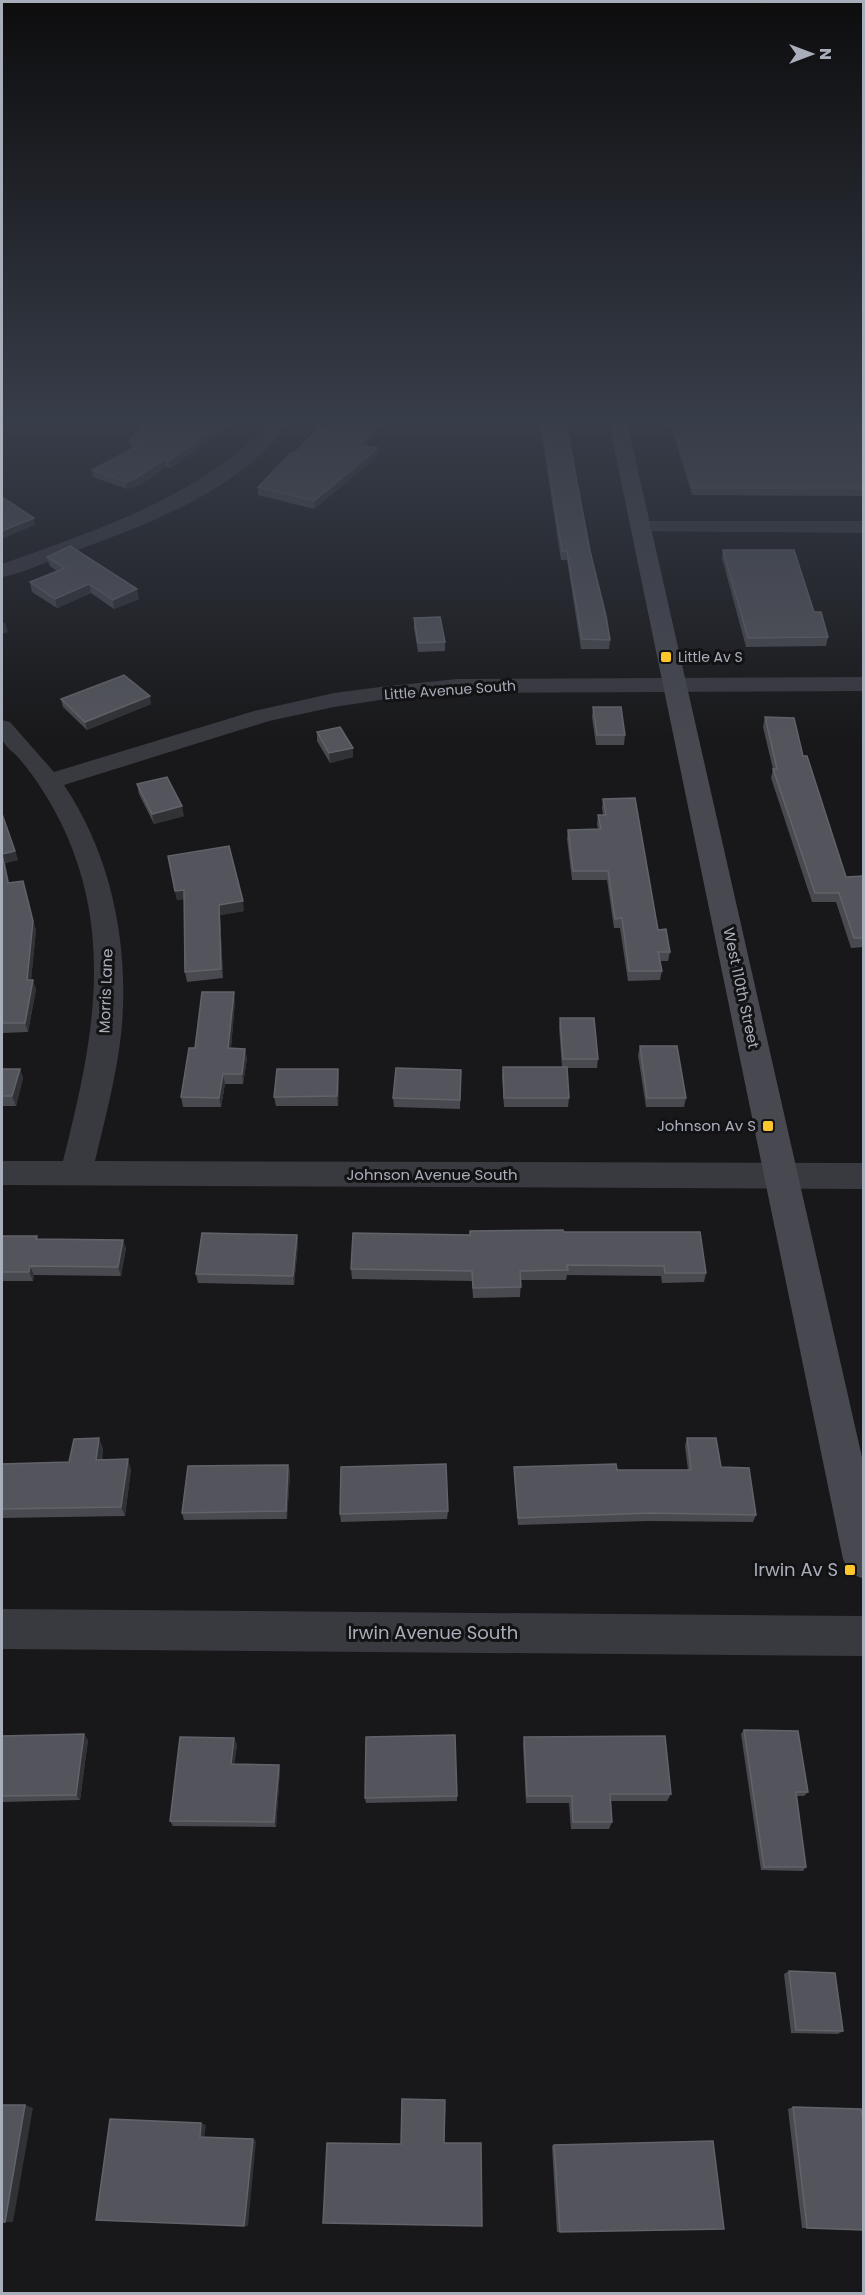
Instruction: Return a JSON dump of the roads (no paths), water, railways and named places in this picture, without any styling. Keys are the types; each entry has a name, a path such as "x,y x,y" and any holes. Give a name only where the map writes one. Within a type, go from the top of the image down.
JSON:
{"street":[{"path":"2,572 120,525"},
{"path":"640,527 864,527"},
{"name":"West 110th Street","path":"640,527 864,1559"},
{"name":"Little Avenue South","path":"49,782 275,714 334,700 457,686 864,684"},
{"name":"Morris Lane","path":"2,727 25,749 49,782 82,839 100,891 109,951 108,1019 96,1093 76,1174"},
{"name":"Johnson Avenue South","path":"2,1173 864,1176"},
{"name":"Irwin Avenue South","path":"2,1629 864,1636"}],"place":[{"name":"Little Av S","path":"666,657"},
{"name":"Johnson Av S","path":"768,1126"},
{"name":"Irwin Av S","path":"850,1570"}]}
